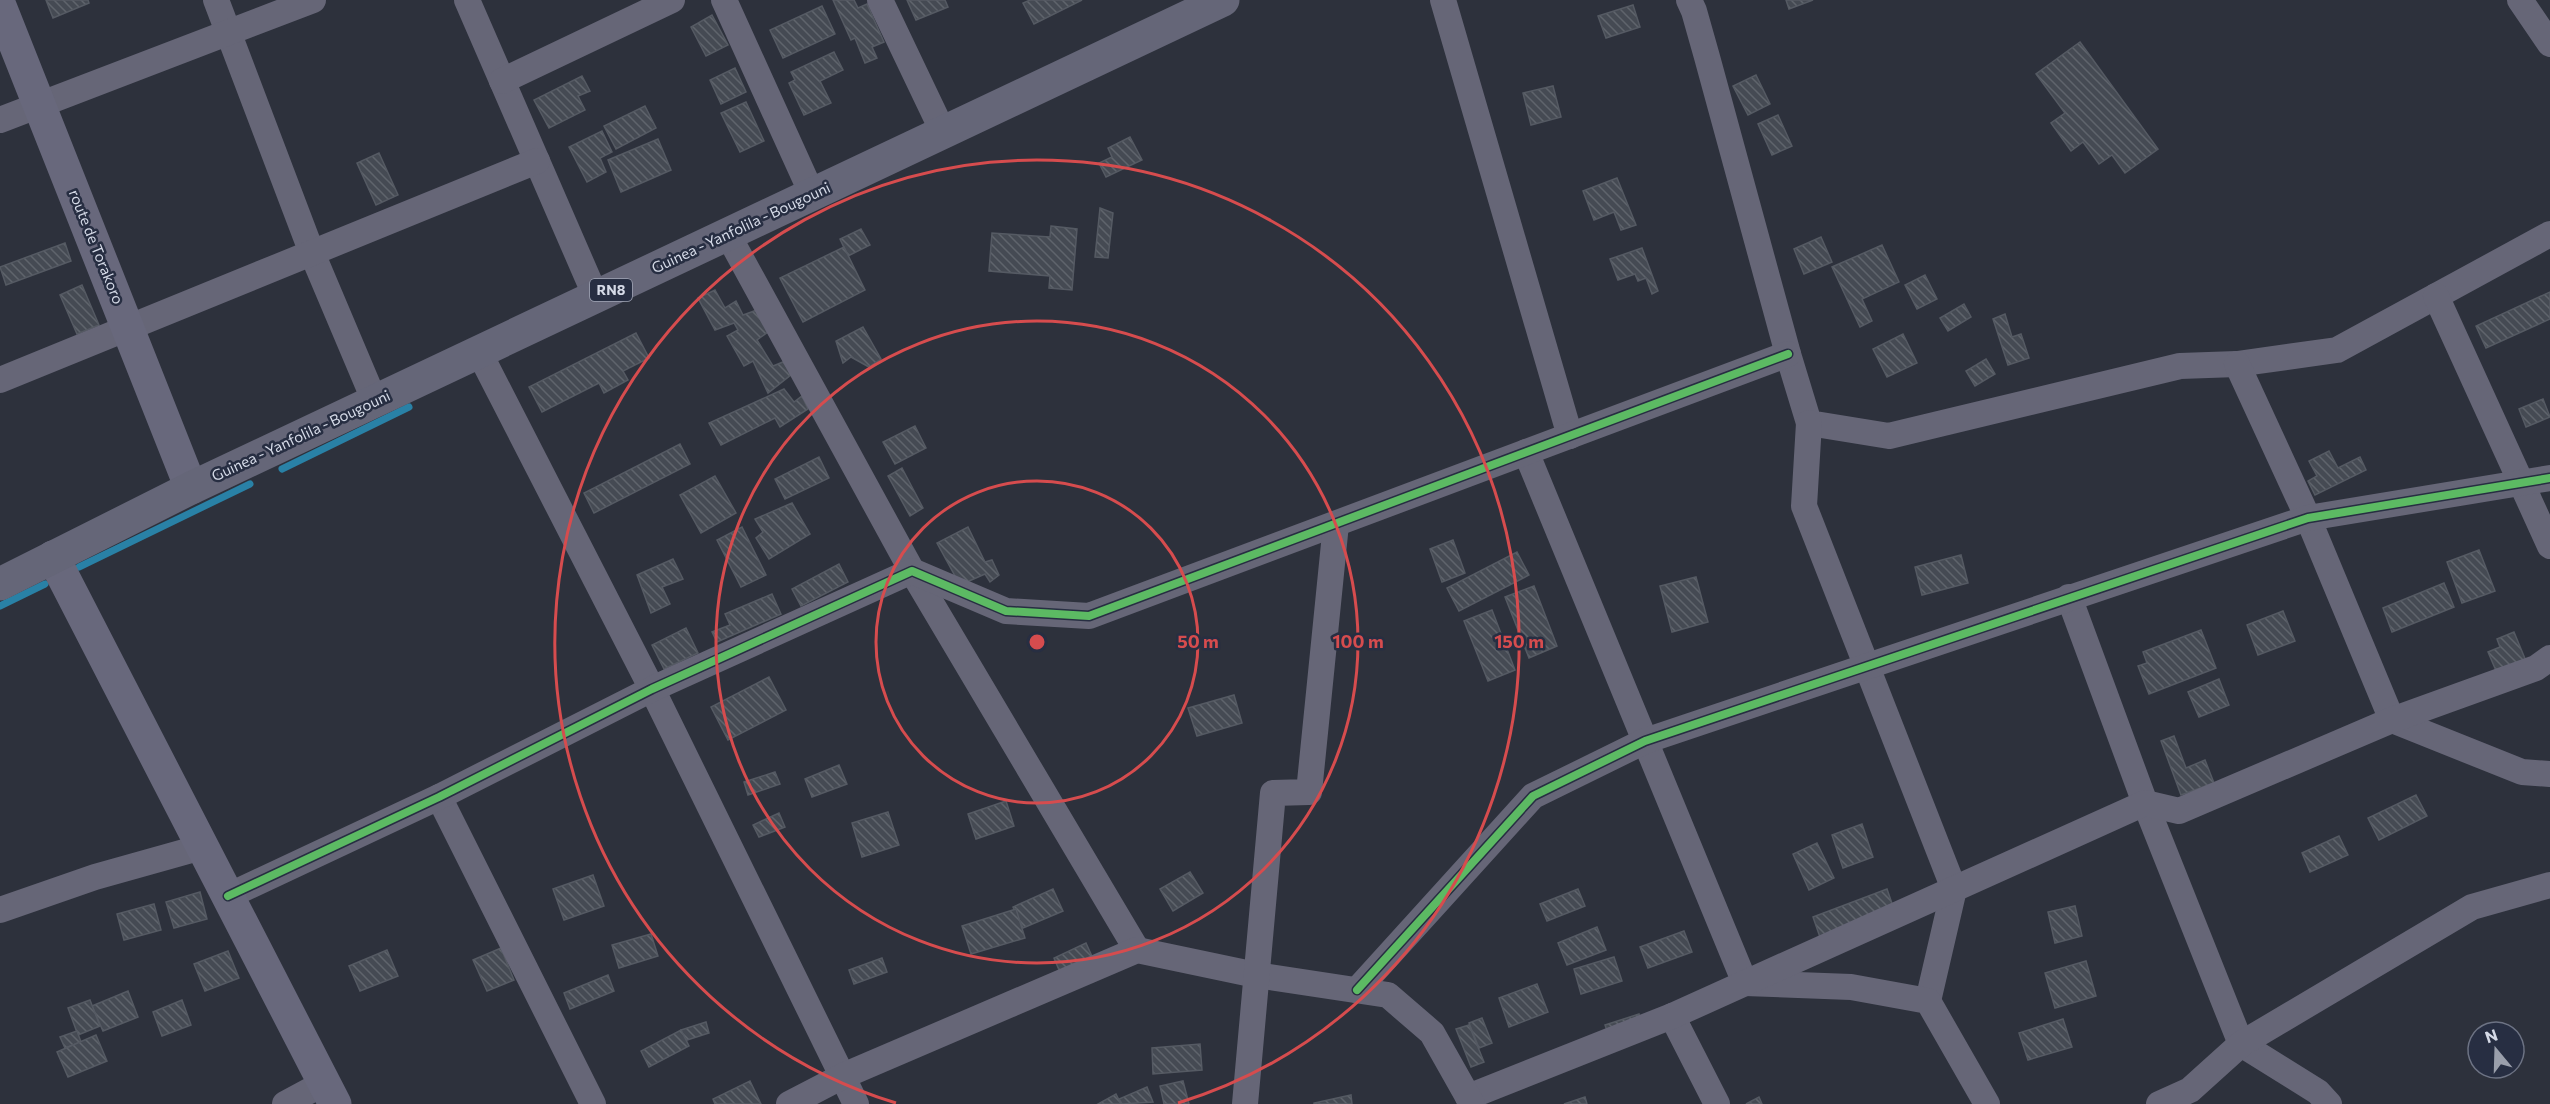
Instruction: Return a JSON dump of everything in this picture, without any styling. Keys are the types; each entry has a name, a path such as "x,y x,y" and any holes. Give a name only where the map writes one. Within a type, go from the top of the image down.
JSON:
{"main road":[{"name":"Guinea - Yanfolila - Bougouni","path":"0,584 191,488 727,233 944,134 1223,0"}],"street":[{"path":"216,0 312,253 375,402"},
{"path":"0,120 313,0"},
{"path":"467,0 596,297"},
{"path":"502,81 672,0"},
{"path":"724,0 812,194"},
{"path":"880,0 944,134"},
{"path":"1443,0 1570,436"},
{"path":"1689,0 1705,48 1809,423 1804,506 1954,889 1928,1001 1987,1104"},
{"path":"2520,0 2550,44"},
{"name":"route de Torakoro","path":"0,6 191,488"},
{"path":"0,380 537,162"},
{"path":"727,233 912,571 1137,950"},
{"path":"1809,423 1889,436 2180,366 2236,364 2337,350 2550,234"},
{"path":"2436,296 2550,546"},
{"path":"479,352 652,689 856,1104"},
{"path":"228,896 439,797 652,689 912,571 1006,611 1089,616 1788,354"},
{"path":"2236,364 2308,518 2392,720 2522,772 2550,774"},
{"path":"1526,453 1745,983"},
{"path":"1357,990 1533,796 1646,741 2308,518 2550,478"},
{"path":"1245,1104 1273,793 1309,792 1336,524"},
{"path":"53,557 330,1094 285,1104"},
{"path":"2069,597 2145,803 2241,1044 2318,1092 2329,1104"},
{"path":"789,1104 843,1077 1137,950 1256,975 1388,995 1432,1033 1470,1100 1672,1016 2145,803 2179,811 2392,720 2536,668 2550,658"},
{"path":"439,797 593,1104"},
{"path":"0,910 95,877 202,847"},
{"path":"2159,1104 2190,1090 2241,1044 2472,907 2550,885"},
{"path":"1745,983 1851,987 1928,1001"},
{"path":"1672,1016 1717,1104"}],"building":[{"path":"46,0 88,0 89,3 53,18"},
{"path":"833,0 854,0 858,8 867,4 884,42 872,47 877,58 865,63 855,38 851,40"},
{"path":"907,0 945,0 948,7 916,20"},
{"path":"1030,0 1082,0 1034,24 1023,3"},
{"path":"1786,0 1813,0 1789,9"},
{"path":"1633,5 1640,27 1606,38 1598,16"},
{"path":"822,6 835,34 783,58 770,30"},
{"path":"712,15 728,45 706,56 691,27"},
{"path":"2080,42 2158,149 2125,173 2112,155 2099,164 2083,142 2071,151 2051,123 2065,113 2036,74"},
{"path":"834,52 843,70 820,81 831,103 804,115 789,83 795,80 791,72"},
{"path":"735,68 746,92 721,104 710,80"},
{"path":"1756,75 1770,104 1748,115 1733,86"},
{"path":"582,76 590,91 578,96 585,110 549,128 534,100"},
{"path":"1553,86 1561,117 1531,125 1523,93"},
{"path":"746,102 764,141 740,152 721,113"},
{"path":"645,106 656,128 616,149 604,126"},
{"path":"1778,115 1792,146 1772,155 1758,124"},
{"path":"602,131 612,152 600,158 606,172 587,182 569,147"},
{"path":"1130,137 1142,160 1106,177 1099,163 1112,157 1108,148"},
{"path":"658,139 671,170 621,192 608,160"},
{"path":"379,153 398,195 376,205 357,163"},
{"path":"1617,178 1636,225 1621,230 1614,212 1594,220 1583,191"},
{"path":"1100,208 1113,213 1108,258 1095,257"},
{"path":"1051,226 1077,229 1072,290 1049,288 1050,276 989,271 992,233 1050,237"},
{"path":"861,229 870,245 848,256 840,239"},
{"path":"1821,237 1832,262 1804,274 1794,249"},
{"path":"65,243 71,261 6,285 0,267"},
{"path":"1882,245 1899,282 1862,299 1872,321 1860,327 1832,267"},
{"path":"844,247 865,290 803,322 780,278"},
{"path":"1642,248 1658,291 1652,294 1646,278 1638,281 1635,274 1618,280 1610,259"},
{"path":"1925,275 1937,299 1917,309 1905,285"},
{"path":"82,285 99,325 77,334 60,295"},
{"path":"715,290 725,308 736,301 743,315 757,310 768,332 757,340 773,366 783,362 792,374 768,393 753,361 744,366 727,336 738,330 734,323 715,330 698,298"},
{"path":"2550,292 2550,319 2486,348 2476,326"},
{"path":"1964,304 1971,317 1948,331 1940,318"},
{"path":"2005,314 2012,337 2021,334 2029,358 2008,365 1993,319"},
{"path":"863,327 881,359 869,367 851,357 843,363 836,341"},
{"path":"636,333 649,358 623,371 628,380 604,393 599,383 542,412 529,387"},
{"path":"1903,334 1917,363 1887,377 1873,349"},
{"path":"1986,359 1995,374 1975,386 1966,371"},
{"path":"784,389 794,402 802,396 808,409 780,427 775,418 721,445 709,423"},
{"path":"2543,399 2550,417 2526,427 2519,409"},
{"path":"915,426 926,448 895,464 883,442"},
{"path":"680,444 690,464 594,513 584,493"},
{"path":"2329,451 2338,468 2360,457 2366,470 2315,495 2308,481 2317,476 2309,461"},
{"path":"819,457 829,478 785,499 775,479"},
{"path":"902,468 923,508 910,516 888,476"},
{"path":"715,476 736,513 701,533 680,495"},
{"path":"792,503 810,534 769,559 756,538 763,532 755,519"},
{"path":"742,527 766,575 741,587 717,540"},
{"path":"968,527 985,562 992,560 999,575 990,582 985,574 960,585 937,543"},
{"path":"1453,540 1465,573 1442,582 1430,549"},
{"path":"2479,550 2495,591 2462,603 2447,562"},
{"path":"1517,552 1529,575 1459,611 1447,588"},
{"path":"1961,555 1968,583 1922,595 1915,567"},
{"path":"673,559 683,579 662,587 670,604 651,613 637,575"},
{"path":"839,564 848,582 801,606 792,589"},
{"path":"1696,577 1708,622 1672,632 1660,586"},
{"path":"2444,583 2454,607 2392,632 2383,608"},
{"path":"1534,586 1557,646 1529,658 1505,597"},
{"path":"772,594 781,614 717,642 712,632 730,625 725,614"},
{"path":"1492,610 1515,670 1488,681 1464,621"},
{"path":"2283,611 2295,641 2258,655 2247,625"},
{"path":"686,628 698,653 664,669 652,645"},
{"path":"2201,630 2216,668 2149,694 2138,666 2147,663 2143,652"},
{"path":"2514,632 2526,661 2497,673 2488,652 2500,647 2497,639"},
{"path":"769,677 786,710 728,740 711,707"},
{"path":"2219,679 2229,705 2199,717 2188,692"},
{"path":"1234,695 1242,723 1197,736 1188,708"},
{"path":"2174,736 2186,768 2205,760 2214,783 2181,795 2161,741"},
{"path":"839,765 847,784 812,797 805,779"},
{"path":"775,772 780,784 748,795 744,782"},
{"path":"2416,795 2427,816 2379,840 2368,818"},
{"path":"1006,801 1014,826 976,839 968,814"},
{"path":"888,812 899,845 862,857 852,823"},
{"path":"779,813 785,827 759,837 753,825"},
{"path":"1862,824 1873,857 1843,868 1832,835"},
{"path":"2339,836 2348,855 2310,872 2302,853"},
{"path":"1817,843 1834,878 1809,890 1793,854"},
{"path":"1190,872 1203,893 1173,911 1160,889"},
{"path":"593,875 604,906 564,920 553,889"},
{"path":"1053,889 1063,911 1023,928 1013,907"},
{"path":"1578,889 1585,906 1547,921 1540,904"},
{"path":"1887,889 1896,915 1822,943 1813,917"},
{"path":"200,892 207,919 174,928 166,902"},
{"path":"154,904 161,930 124,940 117,914"},
{"path":"2075,906 2082,936 2055,943 2048,912"},
{"path":"1016,909 1025,938 971,954 962,926"},
{"path":"1597,927 1606,950 1567,965 1558,943"},
{"path":"1684,931 1692,952 1648,968 1640,947"},
{"path":"651,934 658,956 619,968 612,945"},
{"path":"1086,943 1095,963 1062,977 1054,958"},
{"path":"501,948 514,980 487,991 473,960"},
{"path":"387,950 398,976 360,991 349,966"},
{"path":"228,951 239,978 205,991 194,964"},
{"path":"1614,957 1622,981 1581,994 1574,969"},
{"path":"882,958 887,972 854,984 849,970"},
{"path":"2086,961 2096,996 2055,1008 2045,973"},
{"path":"608,975 614,991 570,1009 564,993"},
{"path":"1537,984 1548,1012 1509,1027 1499,998"},
{"path":"128,991 138,1017 103,1031 92,1006"},
{"path":"90,1000 100,1026 78,1035 68,1008"},
{"path":"182,1000 191,1025 162,1036 153,1012"},
{"path":"1639,1014 1642,1026 1609,1036 1605,1025"},
{"path":"1482,1018 1492,1043 1479,1048 1469,1023"},
{"path":"2063,1019 2072,1047 2028,1060 2019,1033"},
{"path":"706,1022 709,1033 684,1041 681,1030"},
{"path":"1469,1025 1484,1062 1471,1067 1456,1029"},
{"path":"681,1030 689,1046 649,1067 641,1051"},
{"path":"77,1031 81,1042 65,1048 60,1037"},
{"path":"96,1035 107,1061 68,1077 57,1052"},
{"path":"1200,1044 1202,1070 1153,1074 1152,1048"},
{"path":"750,1081 761,1104 715,1104 713,1099"},
{"path":"1183,1081 1189,1104 1164,1104 1160,1086"},
{"path":"1147,1087 1153,1102 1122,1104 1119,1099"},
{"path":"1116,1094 1121,1104 1098,1104"},
{"path":"1351,1095 1352,1104 1314,1104 1314,1103"},
{"path":"1585,1097 1587,1104 1564,1104"},
{"path":"1759,1097 1762,1104 1746,1104"}],"waterway":[{"path":"282,469 409,407"},
{"path":"79,567 250,484"},
{"path":"0,606 45,584"}],"cycle path":[{"path":"228,896 439,797 652,689 912,571 1006,611 1089,616 1788,354"},
{"path":"1357,990 1533,796 1645,741 2308,518 2550,478"}]}
